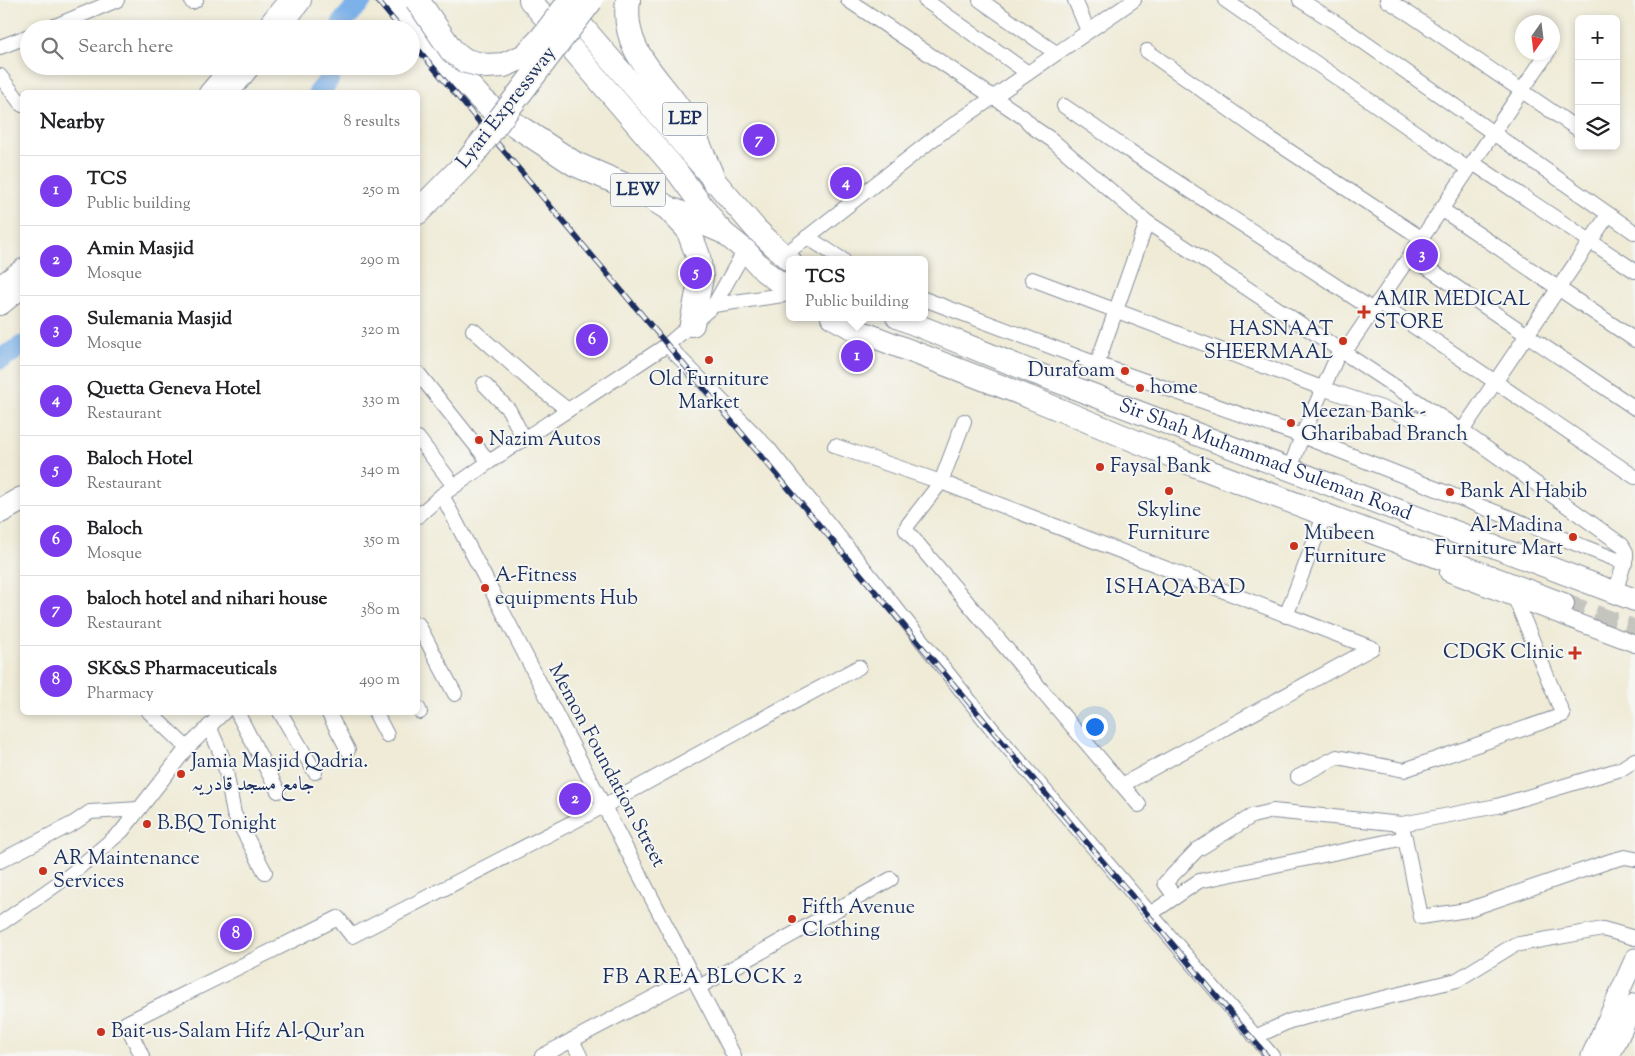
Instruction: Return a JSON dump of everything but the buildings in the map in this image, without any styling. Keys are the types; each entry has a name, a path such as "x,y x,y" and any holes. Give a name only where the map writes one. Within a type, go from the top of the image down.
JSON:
{"highway":[{"path":"284,20 299,0"},
{"name":"LEW","path":"391,0 409,20"},
{"path":"417,0 452,51 466,61 486,66 504,65 525,56 542,38 571,0"},
{"path":"560,0 756,229 786,258 764,270"},
{"name":"Lyari Expressway","path":"420,210 468,161 592,0"},
{"name":"LEP","path":"628,0 626,16 633,45 644,64 684,116 714,181"},
{"path":"534,5 675,169 720,230 745,250 764,270 786,289"},
{"name":"LEW","path":"420,32 480,98 497,112 575,164 645,194 668,208 688,229 698,256 701,277 692,324"},
{"path":"229,90 241,75"},
{"path":"668,208 720,230"},
{"path":"0,303 20,287"},
{"name":"Sir Shah Muhammad Suleman Road","path":"839,321 854,329 1029,397 1193,465 1563,604"},
{"name":"Sir Shah Muhammad Suleman Road","path":"907,321 1035,373 1625,597"},
{"path":"0,511 20,500"}],"main road":[{"path":"1590,1056 1635,958"},
{"path":"1610,1056 1635,1003"}],"street":[{"path":"64,20 91,5 117,0"},
{"path":"268,20 285,0"},
{"path":"848,0 1023,117 1147,222 1462,431 1622,545 1626,552 1625,597"},
{"path":"925,0 1028,73"},
{"path":"980,0 1056,53"},
{"path":"1076,0 1088,31"},
{"path":"788,256 807,238 938,136 1134,0"},
{"path":"1225,0 1471,166 1635,270"},
{"path":"1300,0 1341,26 1634,232"},
{"path":"1387,0 1575,127"},
{"path":"0,47 20,39"},
{"path":"1146,51 1268,137 1421,238"},
{"path":"1290,469 1322,388 1342,351 1376,306 1543,60"},
{"path":"208,90 220,75"},
{"path":"0,76 20,102"},
{"path":"1064,106 1125,148 1495,382 1635,477"},
{"path":"1441,209 1635,340"},
{"path":"1462,431 1608,215"},
{"path":"1097,364 1147,222"},
{"path":"807,238 836,256"},
{"path":"420,514 454,486 667,344 692,324 714,305 745,250"},
{"path":"1410,256 1635,408"},
{"path":"0,282 20,267"},
{"path":"1032,279 1322,388 1450,431 1462,431"},
{"path":"714,305 786,293"},
{"path":"928,301 1097,364 1302,436 1625,563"},
{"path":"473,330 532,382 568,410"},
{"path":"667,344 769,449 993,730 1272,1056"},
{"path":"420,376 489,462"},
{"path":"484,384 509,410 524,439"},
{"path":"964,422 941,482 907,526 906,530 1139,805"},
{"path":"420,441 454,486"},
{"path":"835,446 941,482 1372,648 1122,785"},
{"path":"1193,465 1280,508 1635,644"},
{"name":"Memon Foundation Street","path":"442,495 696,982 731,1055"},
{"path":"1286,616 1321,524"},
{"path":"1298,777 1337,757 1404,770 1563,715 1515,598"},
{"path":"420,628 455,694"},
{"path":"142,1056 126,1023 338,918 352,936 604,806 859,667"},
{"path":"152,715 187,748"},
{"path":"0,924 70,875 122,831 187,748 221,715"},
{"path":"239,715 278,791"},
{"path":"282,715 315,772"},
{"path":"330,715 348,750"},
{"path":"377,715 387,735"},
{"path":"209,726 224,761 234,814 265,872"},
{"path":"1175,897 1165,883 1197,850 1252,816 1273,811 1402,824 1496,806 1621,769 1635,760"},
{"path":"0,861 74,823 90,812 139,809"},
{"path":"1402,824 1421,917 1466,910 1610,861 1626,858 1635,859"},
{"path":"1150,914 1199,881 1405,838"},
{"path":"542,1056 696,982 891,879"},
{"path":"1255,1037 1290,1022 1457,980 1514,945 1603,929 1635,938"},
{"path":"572,1040 580,1056"}],"waterway":[{"path":"344,20 362,0"},
{"path":"321,90 330,75"},
{"path":"0,359 20,347"}],"tunnel":[{"path":"1563,604 1635,631"}],"railway":[{"path":"377,0 394,20"},
{"path":"420,52 1267,1056"}],"place":[{"name":"baloch hotel and nihari house","path":"759,140"},
{"name":"Quetta Geneva Hotel","path":"846,183"},
{"name":"Sulemania Masjid","path":"1422,255"},
{"name":"Baloch Hotel","path":"696,273"},
{"name":"AMIR MEDICAL STORE","path":"1364,312"},
{"name":"Baloch","path":"592,340"},
{"name":"HASNAAT SHEERMAAL","path":"1343,341"},
{"name":"TCS","path":"857,356"},
{"name":"Old Furniture Market","path":"709,360"},
{"name":"Durafoam","path":"1125,371"},
{"name":"home","path":"1140,388"},
{"name":"Meezan Bank - Gharibabad Branch","path":"1291,423"},
{"name":"Nazim Autos","path":"479,440"},
{"name":"Faysal Bank","path":"1100,467"},
{"name":"Skyline Furniture","path":"1169,491"},
{"name":"Bank Al Habib","path":"1450,492"},
{"name":"Al-Madina Furniture Mart","path":"1573,537"},
{"name":"Mubeen Furniture","path":"1294,546"},
{"name":"A-Fitness equipments Hub","path":"485,588"},
{"name":"CDGK Clinic","path":"1575,653"},
{"name":"Jamia Masjid Qadria. جامع مسجد قادریہ","path":"181,774"},
{"name":"Amin Masjid","path":"575,799"},
{"name":"B.BQ Tonight","path":"147,824"},
{"name":"AR Maintenance Services","path":"43,871"},
{"name":"Fifth Avenue Clothing","path":"792,919"},
{"name":"SK&S Pharmaceuticals","path":"236,934"},
{"name":"Bait-us-Salam Hifz Al-Qur'an","path":"101,1032"}],"district":[{"name":"ISHAQABAD","path":"1176,588"},
{"name":"FB AREA BLOCK 2","path":"703,978"}]}
